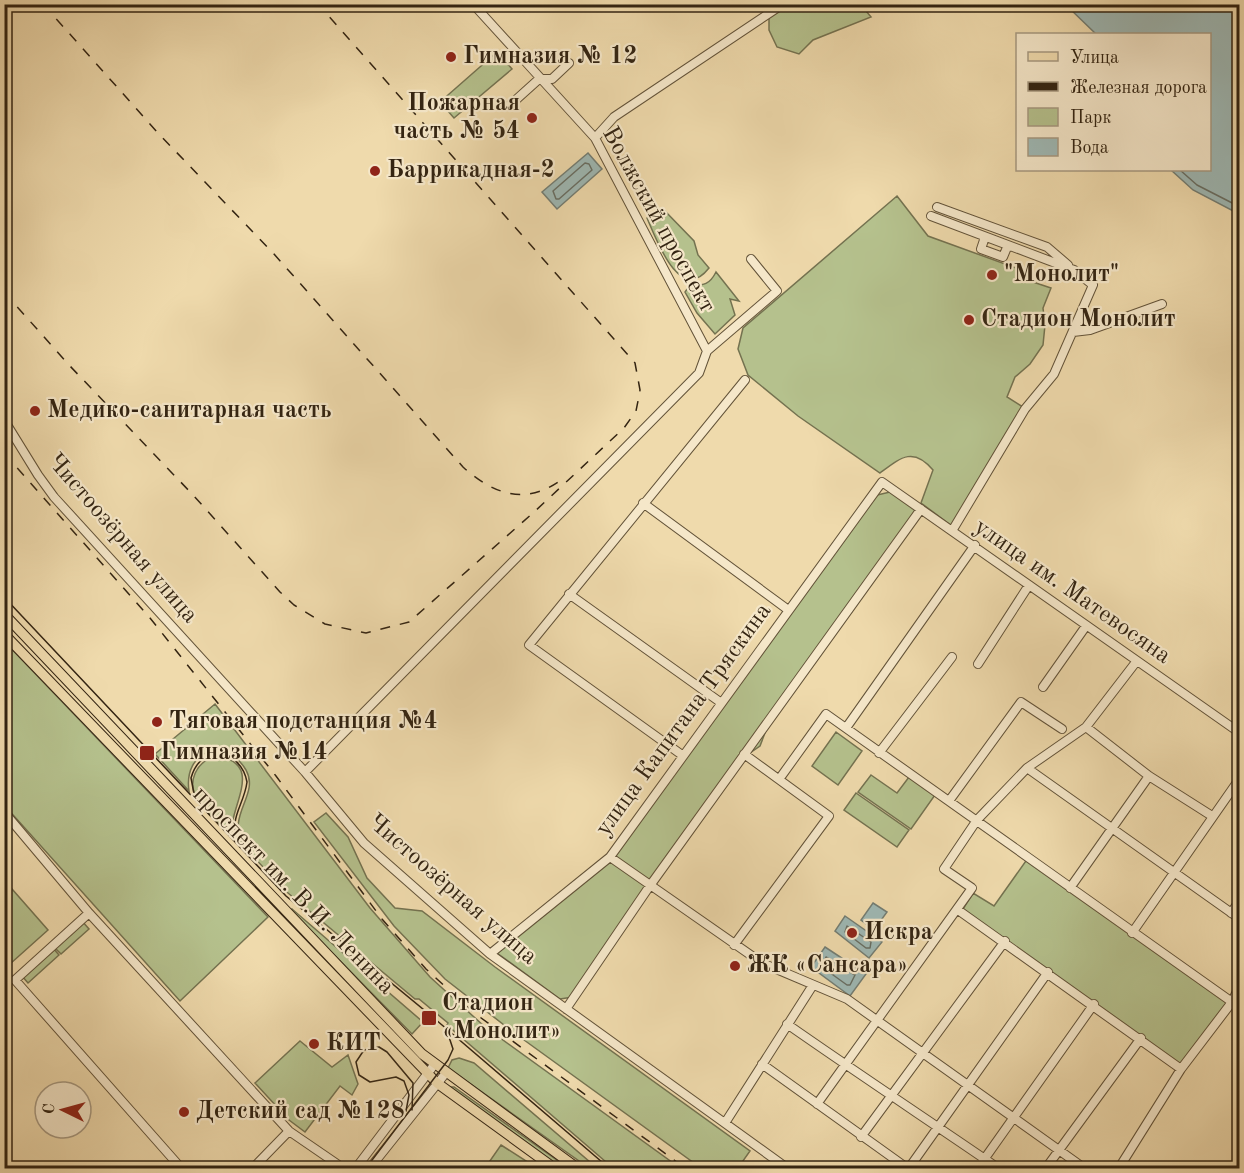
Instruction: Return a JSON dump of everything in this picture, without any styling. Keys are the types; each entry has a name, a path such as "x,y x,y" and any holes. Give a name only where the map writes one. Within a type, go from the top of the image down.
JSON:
{"main road":[{"name":"проспект им. В.И. Ленина","path":"4,614 434,1065 577,1168"},
{"name":"проспект им. В.И. Ленина","path":"4,634 437,1083 554,1168"}],"street":[{"name":"Волжский проспект","path":"473,4 595,138 707,351"},
{"path":"595,138 614,117 783,4"},
{"path":"509,106 539,79 552,79 569,63"},
{"path":"937,207 1047,247 1093,285 1054,374 1025,408 952,531"},
{"path":"931,216 1074,270"},
{"path":"986,237 981,249 1003,257 1008,245"},
{"path":"992,253 996,241"},
{"path":"1044,258 1047,247"},
{"path":"305,772 699,373 707,351 777,291 751,259"},
{"path":"1073,332 1090,330 1162,304"},
{"path":"682,755 529,645 745,380"},
{"name":"Чистоозёрная улица","path":"4,420 38,475 54,496 305,772 364,843 490,954 787,1168"},
{"name":"улица им. Матевосяна","path":"882,482 975,545 1136,662 1239,733"},
{"name":"улица Капитана Тряскина","path":"490,954 610,857 720,702 882,482"},
{"path":"643,503 788,609"},
{"path":"566,1010 649,886 921,509"},
{"path":"846,728 975,545"},
{"path":"978,663 1029,585"},
{"path":"569,594 720,702"},
{"path":"1043,687 1086,626"},
{"path":"879,753 952,657"},
{"path":"817,1104 879,1022 972,888 944,869 977,820 1027,768 1086,727 1136,662"},
{"path":"949,801 1021,702 1062,729"},
{"path":"780,778 826,714 1232,1002"},
{"path":"1086,727 1149,776 1212,816"},
{"path":"734,945 829,816 780,778 744,754"},
{"path":"1027,768 1239,919"},
{"path":"1070,888 1149,776"},
{"path":"1132,933 1239,778"},
{"path":"4,812 89,913 289,1131 343,1168"},
{"path":"610,857 762,963 847,999 1084,1168"},
{"path":"1231,913 1239,900"},
{"path":"958,910 1094,1004 1181,1069"},
{"path":"89,913 15,980 181,1168"},
{"path":"861,1137 1005,941"},
{"path":"762,1064 861,1137 908,1168 1048,972"},
{"path":"725,1123 813,985"},
{"path":"1119,1168 1181,1069 1232,1002 1239,986"},
{"path":"978,1168 1094,1004"},
{"path":"788,1024 891,1096 916,1109 938,1128 998,1168"},
{"path":"1046,1168 1141,1038"},
{"path":"356,1168 434,1065"},
{"path":"370,1168 445,1074"},
{"path":"253,1168 289,1131"}],"green space":[{"path":"787,4 869,5 866,11 871,17 813,40 799,54 777,47 769,30 769,18"},
{"path":"497,52 512,69 454,118 440,102"},
{"path":"897,196 928,236 1027,272 1024,279 1051,288 1043,308 1045,325 1043,345 1030,364 1015,377 1007,397 1023,407 952,526 921,503 933,470 926,463 913,456 906,457 880,473 798,416 748,375 738,349 743,328"},
{"path":"664,210 694,241 698,255 709,268 698,277 688,279 679,275 663,254 647,218"},
{"path":"716,272 739,301 730,299 735,315 715,334 697,313 685,292 690,285 709,282"},
{"path":"890,492 917,511 773,712 760,746 747,755 573,997 560,999 497,953 612,858 873,496"},
{"path":"4,641 268,917 180,1001 5,806"},
{"path":"215,704 370,908 430,977 485,1027 680,1168 613,1168 447,1025 448,1023 419,999 415,999 288,893 243,846 238,824 247,797 249,779 246,770 237,759 227,753 207,752 192,766 189,791 155,754"},
{"path":"836,732 862,751 838,785 812,766"},
{"path":"217,756 232,761 240,768 242,778 232,825 232,836 201,806 193,787 195,773 199,767 203,762"},
{"path":"871,775 897,793 909,777 935,795 911,829 858,792"},
{"path":"856,793 909,830 897,847 844,810"},
{"path":"326,813 348,837 367,878 395,908 422,911 495,967 750,1151 738,1168 701,1168 513,1032 445,979 394,926 314,822"},
{"path":"1028,858 1231,1000 1183,1067 963,909 973,893 994,906"},
{"path":"5,881 48,930 10,964 5,958"},
{"path":"292,909 423,1022 412,1034 290,910"},
{"path":"82,921 89,929 61,954 54,947"},
{"path":"53,948 59,955 28,983 22,976"},
{"path":"300,1041 332,1067 348,1055 358,1084 352,1095 340,1086 305,1132 289,1120 255,1083"},
{"path":"459,1058 474,1063 597,1168 589,1168 448,1068 452,1060"},
{"path":"450,1087 454,1087 568,1168 559,1168 451,1091"},
{"path":"501,1145 537,1168 485,1168"}],"water":[{"path":"1066,5 1239,5 1239,214 1193,190 1172,171 1211,171 1211,33 1095,33"},
{"path":"588,153 602,169 557,209 542,192"},
{"name":"Искра","path":"873,903 887,912 874,930 861,920"},
{"name":"Искра","path":"845,916 882,942 869,958 835,931"},
{"name":"Искра","path":"825,947 866,974 850,996 811,967"}],"tram line":[{"path":"4,597 286,896 435,1019 609,1168"},
{"path":"195,799 191,778 196,766 203,759 220,754 237,762 247,782 235,820 239,844"},
{"path":"366,1168 448,1060 453,1049 447,1031"},
{"path":"406,1111 409,1095 404,1081 396,1077 370,1082 359,1075 356,1062 364,1050 379,1047 387,1052 413,1083 412,1110"}],"railway":[{"path":"43,4 158,133 274,254 463,467 486,484 510,493 535,493 561,480"},
{"path":"4,292 280,592 294,605 325,624 366,633 409,622 533,513 624,428 636,411 640,390 635,363 318,4"},
{"path":"4,453 150,618 276,776 382,919 426,969 473,1012 685,1168"}],"place":[{"name":"Гимназия № 12","path":"451,57"},
{"name":"Пожарная часть № 54","path":"532,118"},
{"name":"Баррикадная-2","path":"375,171"},
{"name":"\"Монолит\"","path":"992,275"},
{"name":"Стадион Монолит","path":"969,320"},
{"name":"Медико-санитарная часть","path":"35,411"},
{"name":"Тяговая подстанция №4","path":"157,722"},
{"name":"Гимназия №14","path":"147,753"},
{"name":"Искра","path":"852,933"},
{"name":"ЖК «Сансара»","path":"735,966"},
{"name":"Стадион «Монолит»","path":"429,1018"},
{"name":"КИТ","path":"314,1044"},
{"name":"Детский сад №128","path":"184,1112"}]}
